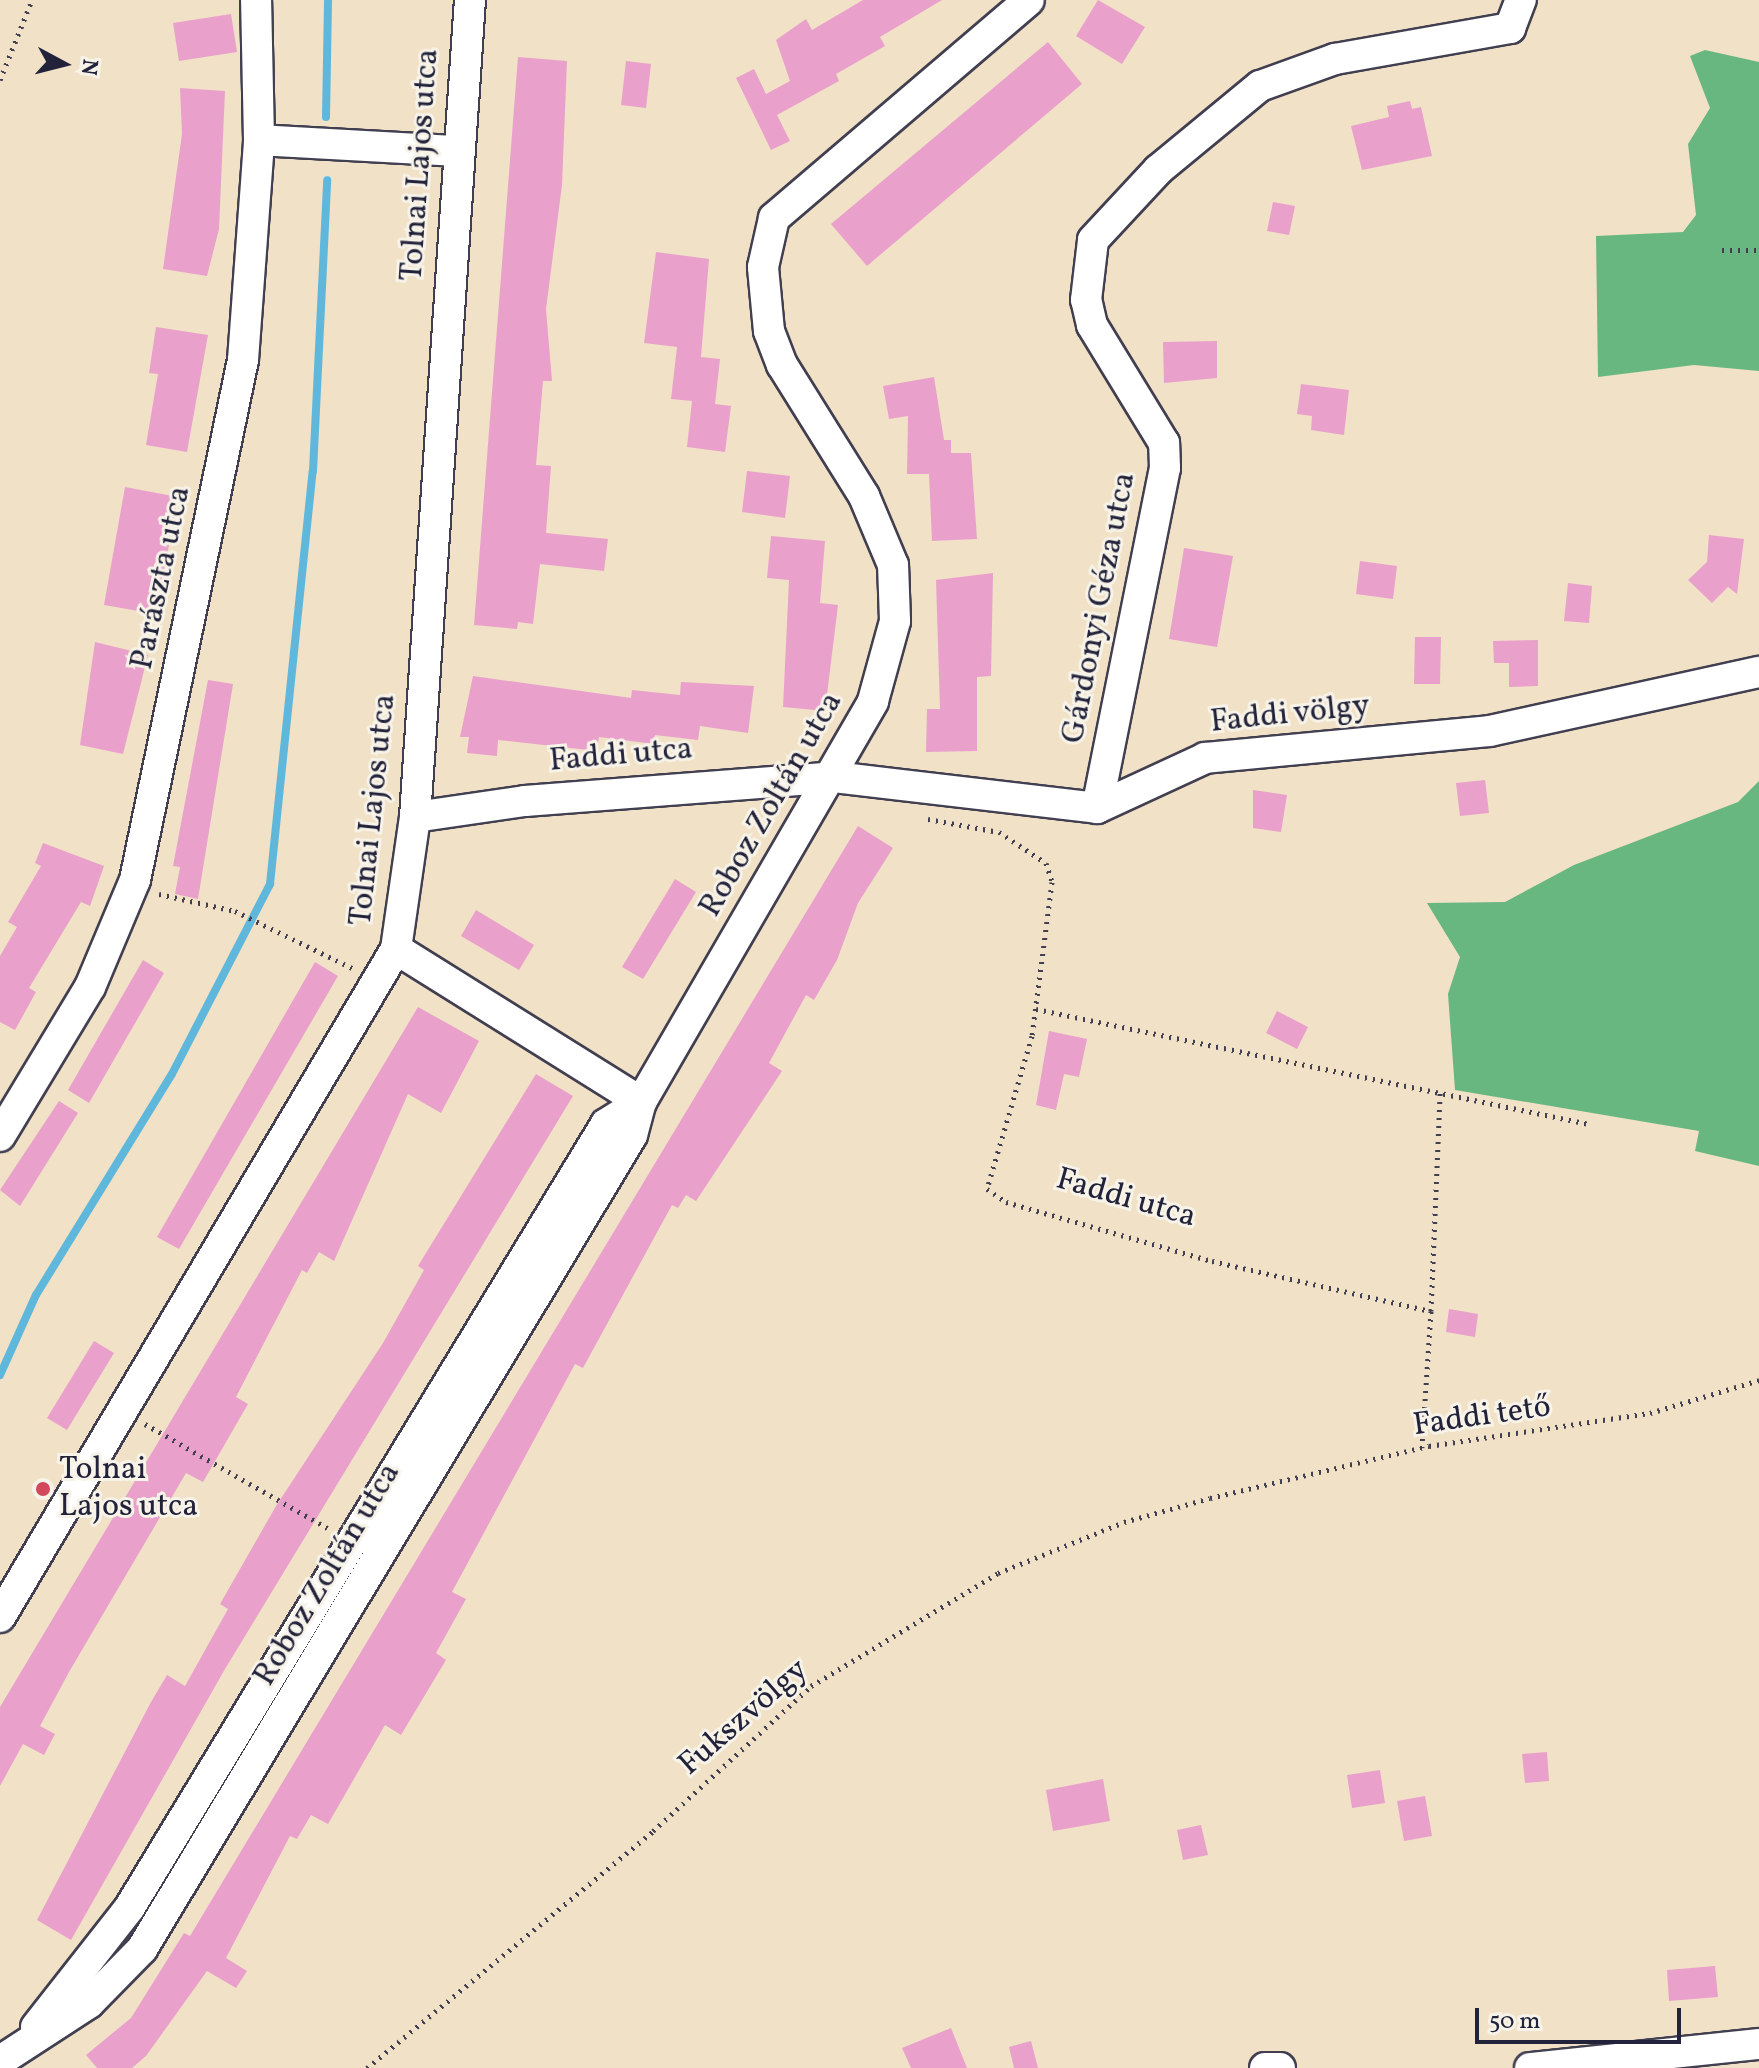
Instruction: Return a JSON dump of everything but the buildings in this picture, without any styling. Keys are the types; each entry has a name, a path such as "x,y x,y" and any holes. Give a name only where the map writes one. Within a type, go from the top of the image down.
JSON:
{"street":[{"name":"Parászta utca","path":"0,1136 90,987 132,888 243,360 259,140 256,0"},
{"name":"Tolnai Lajos utca","path":"0,1617 396,949 415,817 457,151 470,0"},
{"name":"Roboz Zoltán utca","path":"0,2061 89,2003 142,1949 632,1135 641,1102 834,777 873,701 895,621 893,565 864,496 782,365 769,331 763,267 774,218 1029,0"},
{"name":"Gárdonyi Géza utca","path":"1097,808 1165,468 1164,443 1092,325 1086,300 1093,240 1148,179 1260,86 1325,62 1510,28 1521,0"},
{"path":"259,140 457,151"},
{"name":"Faddi völgy","path":"1097,808 1205,758 1490,731 1759,672"},
{"path":"834,777 1097,808"},
{"name":"Faddi utca","path":"415,817 525,801 834,777"},
{"path":"396,949 641,1102"},
{"name":"Roboz Zoltán utca","path":"26,2046 130,1907 606,1124 641,1102"},
{"path":"1530,2068 1759,2044"},
{"path":"1265,2068 1280,2068"}],"path":[{"path":"0,80 32,0"},
{"path":"1722,250 1759,250"},
{"name":"Faddi utca","path":"911,817 999,832 1046,863 1052,916 1036,1009 987,1189 1006,1202 1212,1261 1431,1311"},
{"path":"132,888 235,911 376,980"},
{"path":"1036,1009 1589,1124"},
{"path":"1422,1448 1440,1093"},
{"name":"Faddi tető","path":"1210,1498 1422,1448 1563,1430 1759,1380"},
{"path":"123,1411 351,1541"},
{"name":"Fukszvölgy","path":"367,2068 653,1831 811,1686 998,1573 1124,1522 1210,1498"}],"green space":[{"path":"1705,50 1759,62 1759,371 1694,365 1598,377 1596,236 1683,232 1696,215 1688,144 1710,108 1690,56"},
{"path":"1759,781 1759,1166 1695,1151 1699,1131 1455,1090 1448,994 1460,957 1427,903 1505,902 1574,865 1738,802"}],"waterway":[{"path":"326,117 328,0"},
{"path":"0,1375 36,1295 172,1074 270,884 313,471 327,180"}],"place":[{"name":"Tolnai Lajos utca","path":"43,1489"}]}
